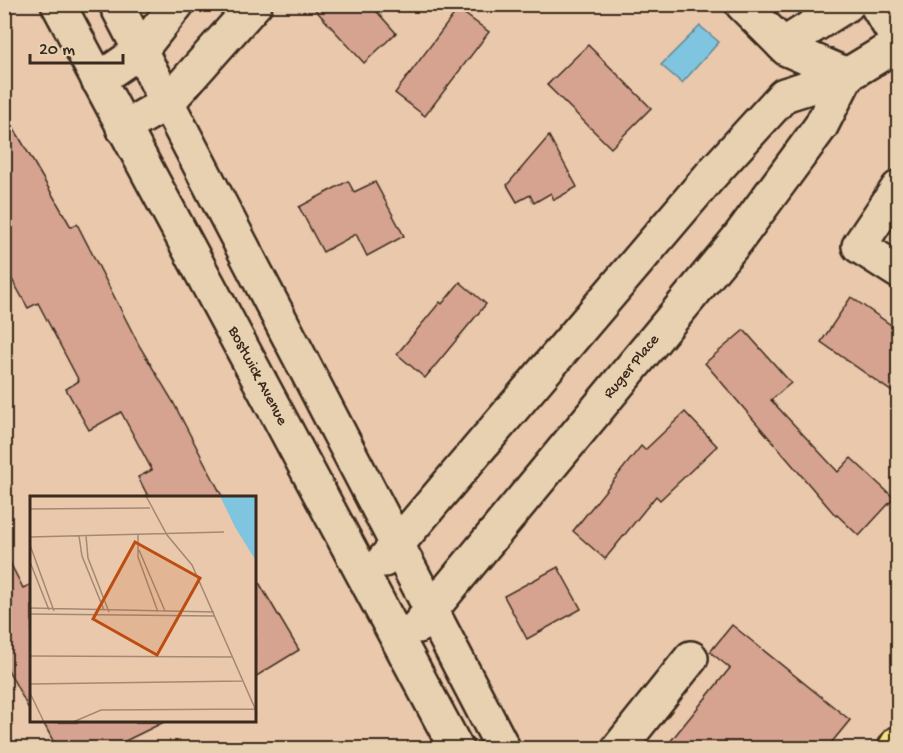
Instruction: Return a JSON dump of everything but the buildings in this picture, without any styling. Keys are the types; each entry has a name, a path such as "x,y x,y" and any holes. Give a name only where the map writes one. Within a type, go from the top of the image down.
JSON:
{"main road":[{"path":"895,748 898,743"}],"street":[{"name":"Bostwick Avenue","path":"58,4 365,583 456,748"},
{"path":"116,4 503,748"},
{"path":"98,80 140,51 177,4"},
{"path":"123,128 167,104 255,4"},
{"path":"742,4 787,49 848,75"},
{"path":"783,45 848,4"},
{"path":"365,583 710,176 784,94 848,75 898,42 876,4"},
{"name":"Ruger Place","path":"401,648 737,240 821,126 848,75"},
{"path":"898,188 859,246 898,272"},
{"path":"619,748 691,658"}],"water":[{"path":"700,26 719,42 682,83 661,65"}]}
